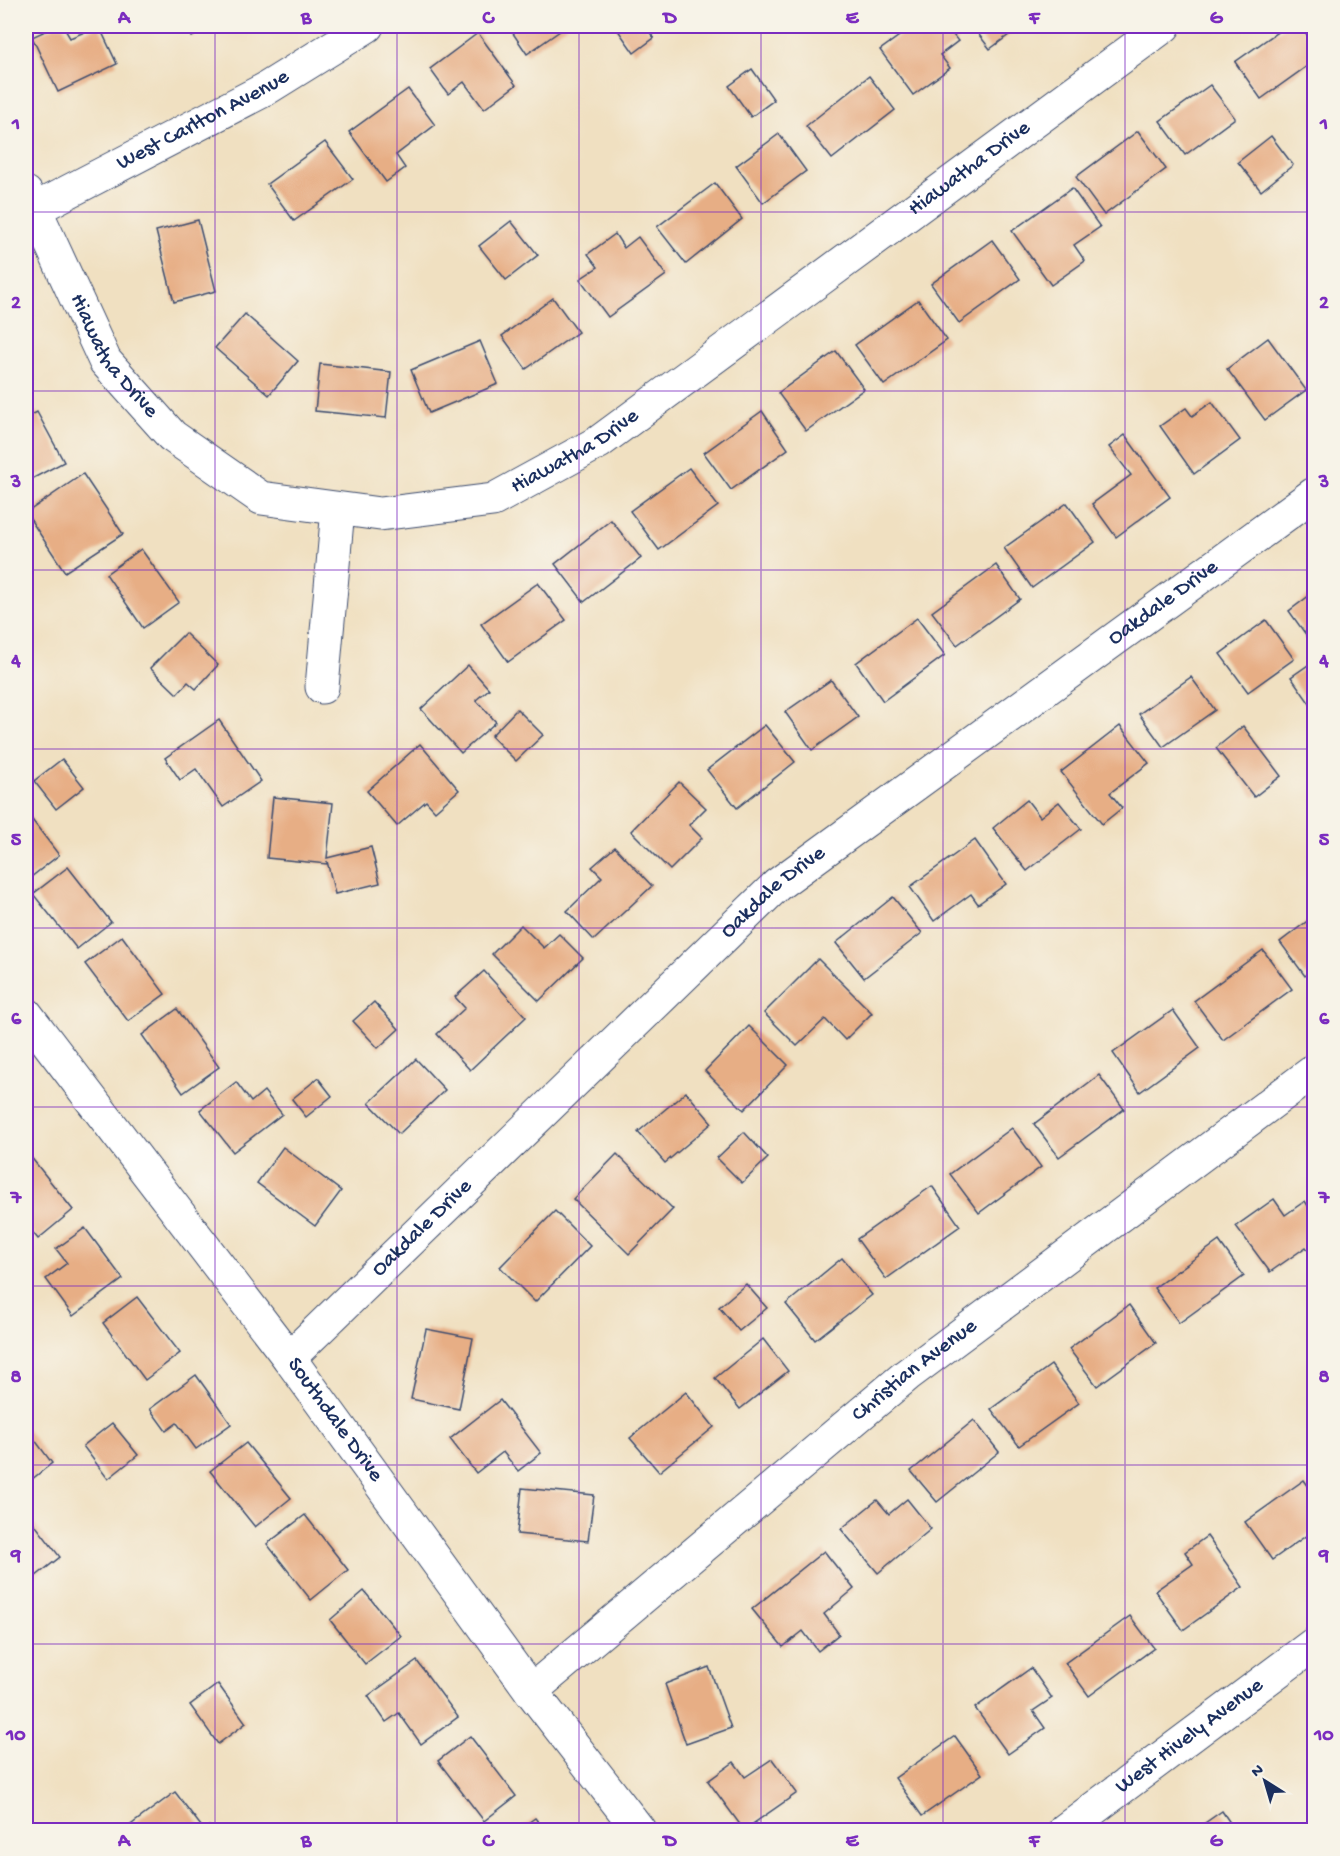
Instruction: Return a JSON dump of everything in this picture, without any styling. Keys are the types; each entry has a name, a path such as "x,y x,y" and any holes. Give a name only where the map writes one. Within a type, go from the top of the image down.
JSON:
{"street":[{"name":"West Carlton Avenue","path":"30,201 264,90 367,26"},
{"name":"Hiawatha Drive","path":"30,201 105,361 172,436 261,498 380,514 493,500 599,442 1164,26"},
{"name":"Oakdale Drive","path":"289,1358 777,885 1314,494"},
{"path":"322,687 338,509"},
{"name":"Southdale Drive","path":"26,1014 289,1358 531,1691 639,1830"},
{"name":"Christian Avenue","path":"531,1691 907,1375 1314,1071"},
{"name":"West Hively Avenue","path":"1065,1830 1314,1644"}],"building":[{"path":"56,26 63,26 70,38 99,26 117,64 58,92 32,37"},
{"path":"185,26 210,26 192,37"},
{"path":"508,26 567,26 527,54"},
{"path":"615,26 645,26 654,38 634,53"},
{"path":"913,26 946,26 958,41 940,55 950,68 913,95 880,50"},
{"path":"972,26 1021,26 990,49"},
{"path":"1286,26 1301,26 1314,45 1314,61 1261,99 1235,62"},
{"path":"478,33 516,85 484,109 464,82 448,94 430,69"},
{"path":"752,69 774,100 751,117 729,86"},
{"path":"869,76 895,110 832,159 806,126"},
{"path":"1210,85 1235,118 1185,155 1160,121"},
{"path":"408,89 435,125 396,155 405,168 386,182 349,132"},
{"path":"1138,131 1166,169 1104,215 1076,177"},
{"path":"779,134 806,171 763,203 736,166"},
{"path":"1271,136 1293,165 1261,191 1238,162"},
{"path":"325,142 353,179 294,221 267,184"},
{"path":"715,183 742,219 686,264 657,227"},
{"path":"1072,188 1100,227 1074,245 1085,261 1051,285 1012,231"},
{"path":"198,220 216,291 174,302 156,231"},
{"path":"511,221 538,255 506,280 479,246"},
{"path":"615,234 624,248 638,237 666,275 608,317 580,279 598,267 588,254"},
{"path":"992,240 1020,279 959,323 931,284"},
{"path":"553,298 578,332 526,369 502,336"},
{"path":"918,300 947,340 884,385 855,345"},
{"path":"245,314 298,361 269,395 215,348"},
{"path":"1268,338 1306,390 1265,420 1227,369"},
{"path":"480,341 498,384 429,413 411,370"},
{"path":"836,351 864,389 806,431 778,393"},
{"path":"320,364 391,372 386,418 315,411"},
{"path":"1212,402 1240,440 1194,474 1160,426 1186,408 1192,416"},
{"path":"762,411 788,449 731,490 704,453"},
{"path":"37,412 64,462 26,482 26,418"},
{"path":"1125,435 1170,497 1116,537 1092,504 1131,475 1109,447"},
{"path":"689,468 718,506 659,550 630,511"},
{"path":"83,474 123,534 65,572 26,513"},
{"path":"1067,503 1095,542 1032,588 1004,548"},
{"path":"611,520 641,558 584,602 555,564"},
{"path":"141,549 179,602 143,628 106,574"},
{"path":"996,565 1020,599 957,645 932,612"},
{"path":"538,583 566,620 508,662 481,624"},
{"path":"1314,592 1314,646 1289,611"},
{"path":"917,618 945,655 883,701 856,663"},
{"path":"1266,620 1294,659 1248,692 1220,654"},
{"path":"185,633 218,665 196,689 188,682 177,694 150,668"},
{"path":"1314,661 1314,701 1310,704 1291,677"},
{"path":"468,665 489,689 476,700 496,722 461,753 421,709"},
{"path":"1191,677 1215,710 1163,747 1139,714"},
{"path":"831,680 858,717 812,750 785,712"},
{"path":"517,709 543,735 516,761 491,736"},
{"path":"219,720 261,781 223,807 196,769 180,780 165,758"},
{"path":"765,725 795,762 737,808 707,770"},
{"path":"1120,726 1149,763 1110,793 1122,808 1102,824 1061,772"},
{"path":"1243,726 1281,776 1254,797 1216,748"},
{"path":"420,744 459,790 435,811 426,801 397,826 367,791"},
{"path":"62,759 84,787 56,809 34,781"},
{"path":"679,782 706,808 689,825 702,838 670,870 631,831"},
{"path":"273,797 333,803 327,858 371,847 380,883 335,894 327,861 327,864 267,858"},
{"path":"1027,800 1040,817 1059,802 1081,829 1027,871 993,828"},
{"path":"26,812 59,855 26,881"},
{"path":"975,840 1006,884 978,904 971,894 934,921 910,887"},
{"path":"615,847 652,886 594,940 567,911 602,877 592,867"},
{"path":"68,867 111,922 77,949 33,894"},
{"path":"893,897 922,933 864,978 836,943"},
{"path":"1314,916 1314,969 1305,976 1280,942"},
{"path":"521,925 544,948 559,934 583,958 539,1001 492,954"},
{"path":"122,936 165,994 128,1021 85,964"},
{"path":"1263,950 1292,989 1223,1040 1194,1001"},
{"path":"818,959 872,1013 845,1040 825,1019 797,1046 764,1013"},
{"path":"484,971 526,1017 470,1070 437,1034 465,1008 455,997"},
{"path":"374,1002 399,1029 378,1048 353,1021"},
{"path":"177,1009 219,1067 183,1093 142,1035"},
{"path":"1173,1010 1200,1048 1140,1092 1113,1053"},
{"path":"749,1026 788,1065 744,1110 705,1071"},
{"path":"416,1059 445,1090 399,1134 369,1103"},
{"path":"1099,1075 1124,1109 1059,1157 1034,1124"},
{"path":"318,1078 332,1096 306,1117 292,1099"},
{"path":"236,1082 251,1102 264,1091 282,1114 233,1152 200,1110"},
{"path":"686,1092 712,1123 665,1163 638,1132"},
{"path":"1012,1128 1041,1167 979,1213 950,1174"},
{"path":"744,1132 768,1158 742,1183 717,1158"},
{"path":"283,1147 341,1191 315,1226 257,1183"},
{"path":"26,1151 73,1210 38,1239 26,1224"},
{"path":"617,1154 673,1209 629,1254 573,1199"},
{"path":"932,1186 960,1226 886,1279 857,1239"},
{"path":"1274,1199 1285,1215 1305,1201 1314,1215 1314,1259 1306,1247 1270,1272 1236,1226"},
{"path":"555,1211 590,1246 535,1302 500,1267"},
{"path":"85,1228 123,1279 73,1316 46,1279 67,1263 56,1249"},
{"path":"1219,1241 1244,1276 1179,1323 1154,1288"},
{"path":"842,1258 872,1295 815,1340 786,1304"},
{"path":"746,1284 767,1308 739,1331 719,1307"},
{"path":"137,1297 180,1353 145,1380 103,1323"},
{"path":"1129,1305 1156,1343 1097,1386 1069,1349"},
{"path":"426,1329 473,1338 459,1409 411,1399"},
{"path":"763,1339 788,1371 740,1409 715,1378"},
{"path":"1051,1365 1079,1403 1019,1446 991,1409"},
{"path":"196,1375 231,1424 196,1449 177,1423 166,1431 150,1409"},
{"path":"686,1392 714,1427 659,1472 630,1438"},
{"path":"500,1400 541,1453 518,1471 503,1452 476,1473 450,1439"},
{"path":"974,1420 999,1452 937,1502 911,1471"},
{"path":"112,1423 138,1455 108,1479 83,1446"},
{"path":"26,1428 52,1463 26,1484"},
{"path":"246,1443 291,1498 255,1527 210,1471"},
{"path":"1304,1480 1314,1494 1314,1530 1272,1560 1245,1522"},
{"path":"522,1488 594,1495 588,1541 517,1534"},
{"path":"907,1499 931,1529 878,1573 841,1529 877,1500 889,1514"},
{"path":"26,1513 60,1557 26,1584"},
{"path":"305,1515 348,1570 311,1600 267,1544"},
{"path":"1207,1536 1243,1587 1183,1630 1155,1591 1193,1564 1185,1552"},
{"path":"824,1551 854,1589 824,1614 839,1634 818,1651 803,1631 783,1647 752,1609"},
{"path":"364,1591 401,1636 365,1664 330,1620"},
{"path":"1130,1616 1154,1648 1089,1696 1065,1663"},
{"path":"417,1661 458,1717 421,1744 399,1713 386,1722 368,1696"},
{"path":"709,1667 731,1728 686,1744 665,1684"},
{"path":"1031,1668 1052,1698 1033,1711 1045,1728 1008,1754 975,1708"},
{"path":"218,1684 246,1723 218,1744 190,1705"},
{"path":"470,1736 516,1796 484,1821 438,1761"},
{"path":"955,1736 982,1774 922,1816 895,1778"},
{"path":"772,1759 797,1793 744,1830 708,1781 734,1762 745,1777"},
{"path":"175,1792 204,1830 124,1830"},
{"path":"1222,1811 1235,1830 1195,1830"},
{"path":"535,1818 545,1830 518,1830"}]}
